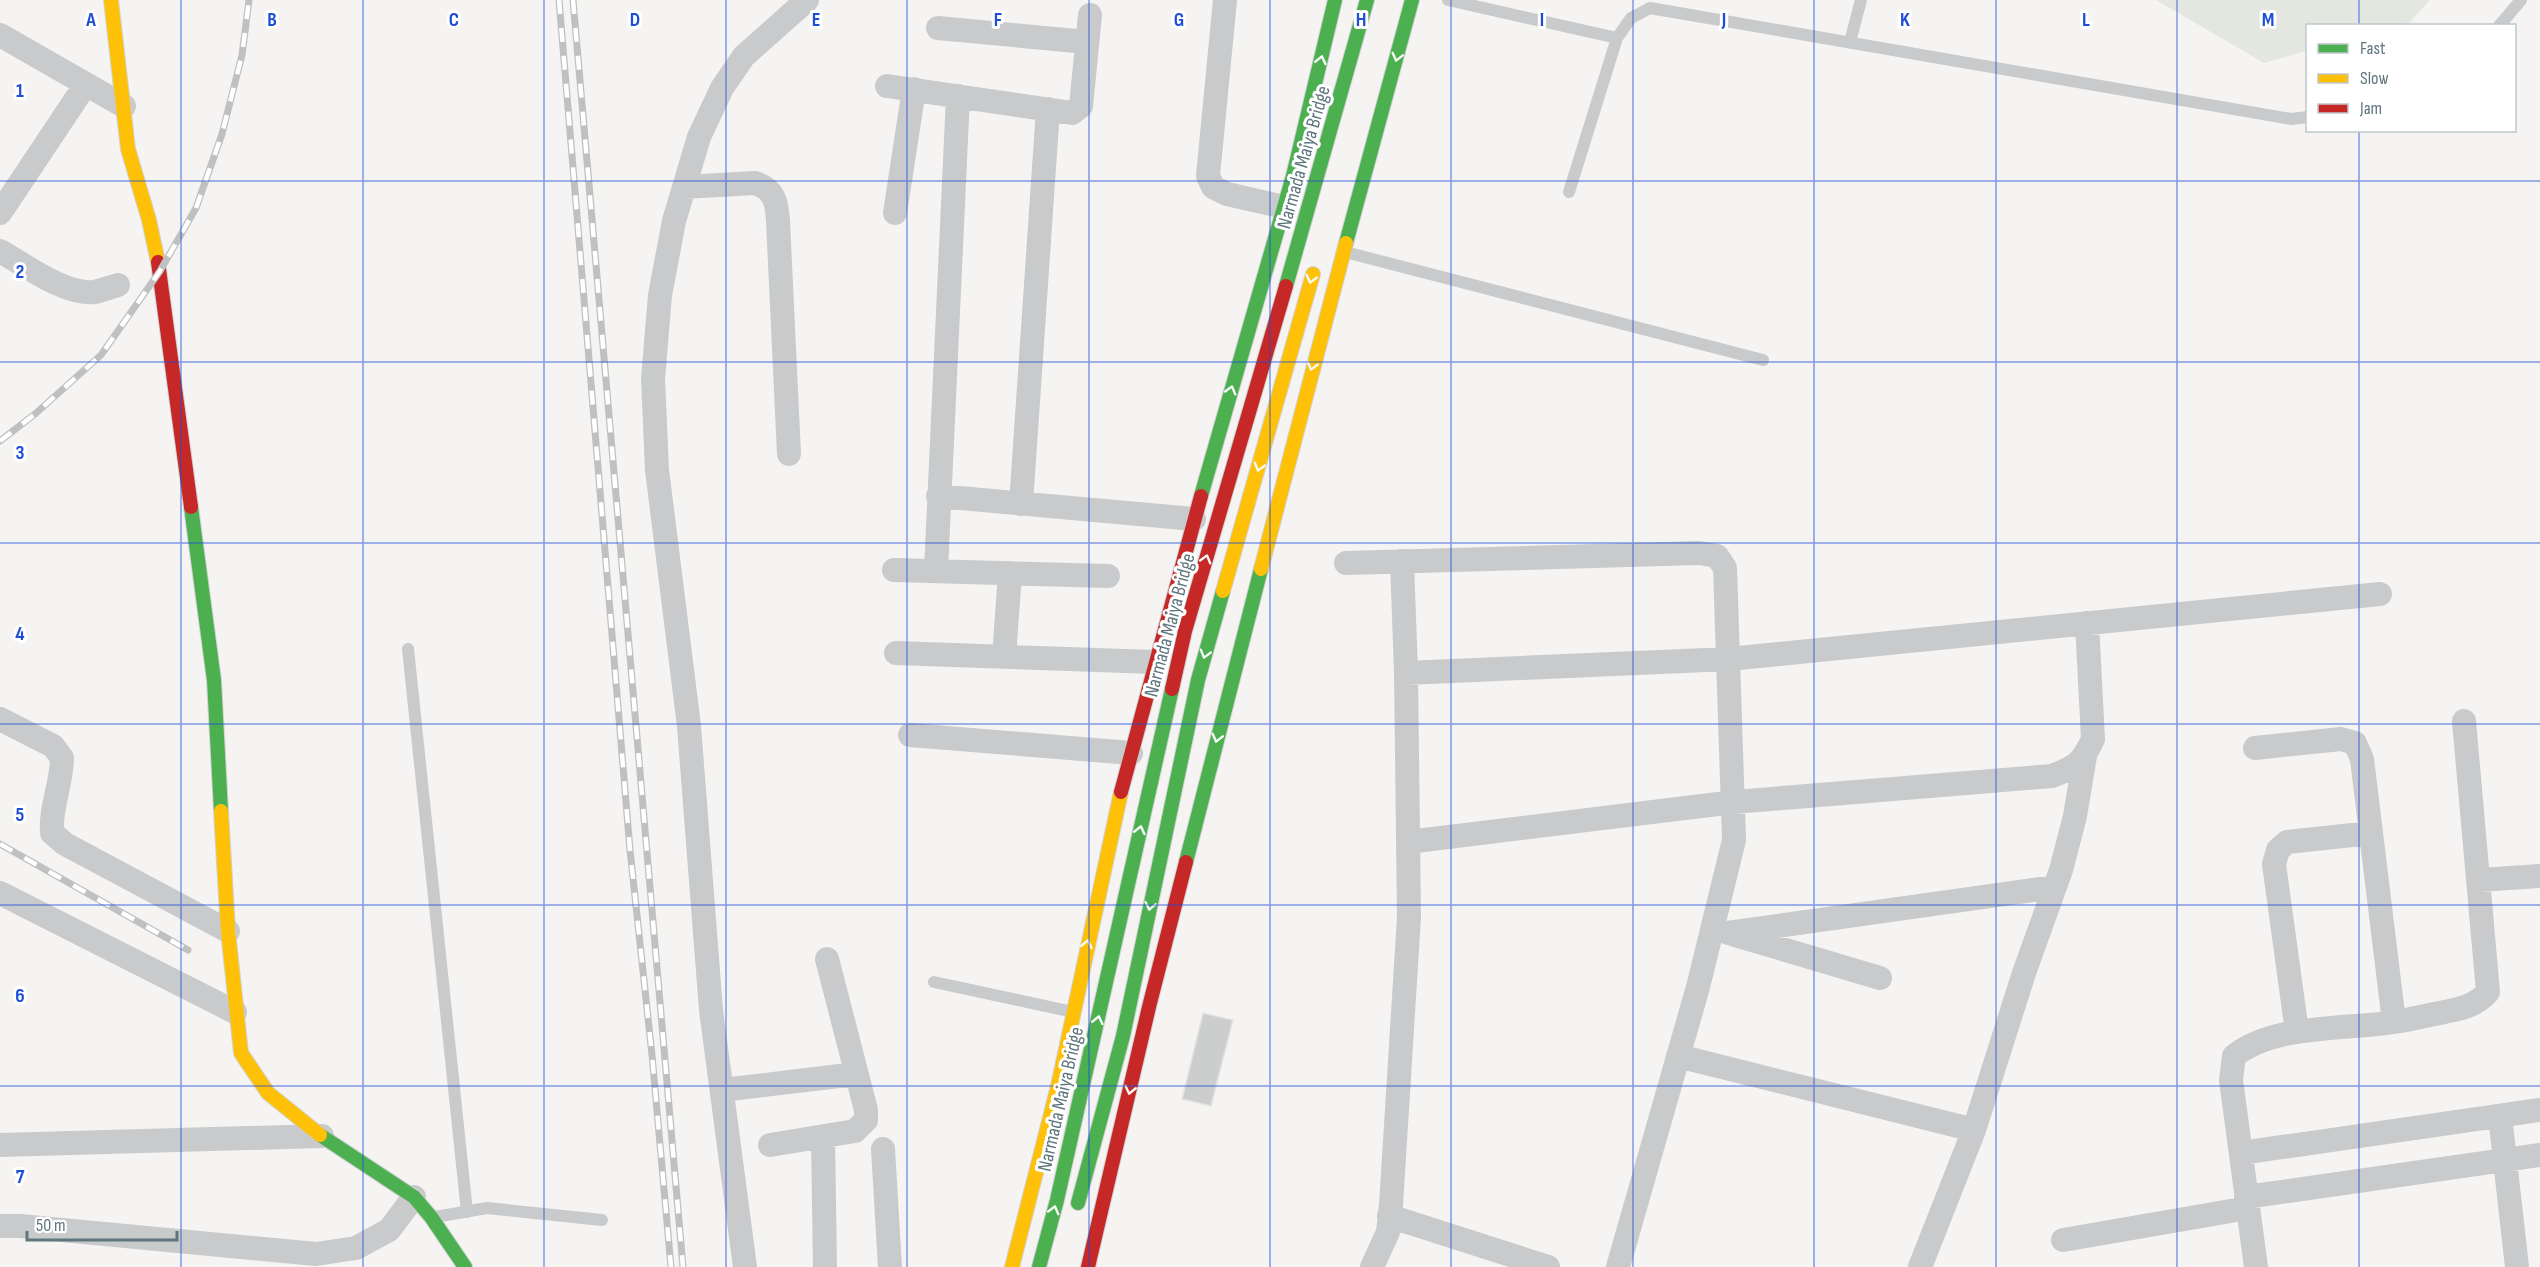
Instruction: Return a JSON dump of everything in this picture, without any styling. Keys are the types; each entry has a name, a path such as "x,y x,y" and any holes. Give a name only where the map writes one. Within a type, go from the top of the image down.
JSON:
{"main road":[{"path":"111,0 128,148 149,220 160,271 214,680 228,931 241,1053 268,1093 322,1136 414,1197 431,1217 465,1267"},
{"path":"1012,1267 1058,1086 1115,814 1194,519 1284,207 1335,0"},
{"name":"Narmada Maiya Bridge","path":"1039,1267 1057,1200 1185,631 1348,73 1367,0"},
{"path":"1088,1267 1149,1007 1311,372 1412,0"},
{"path":"1074,1221 1123,1036 1198,680 1317,260"}],"street":[{"path":"745,1267 711,1010 688,726 657,470 653,379 660,295 674,221 699,137 722,88 744,56 807,0"},
{"path":"1225,0 1208,176 1213,187 1227,194 1284,207"},
{"path":"887,86 1072,112 1081,106 1090,15"},
{"path":"938,28 1088,42"},
{"path":"0,35 124,106"},
{"path":"0,213 86,84"},
{"path":"895,213 914,89"},
{"path":"936,571 958,96"},
{"path":"1021,504 1048,109"},
{"path":"684,187 755,183 766,187 773,193 778,221 789,454"},
{"path":"0,251 49,280 72,290 94,292 118,285"},
{"path":"938,496 1194,519"},
{"path":"1346,563 1699,554 1717,556 1725,568 1734,840 1720,931 1678,1056 1618,1267"},
{"path":"1372,1267 1388,1232 1408,917 1406,673 1402,561"},
{"path":"894,570 1108,576"},
{"path":"1004,657 1010,573"},
{"path":"1406,673 1728,659 2380,594"},
{"path":"1920,1267 1974,1131 2024,973 2055,887 2075,816 2085,756 2093,739 2087,623"},
{"path":"896,653 1155,662"},
{"path":"0,719 53,746 62,758 62,770 51,822 52,833 65,844 228,931"},
{"path":"2256,1267 2231,1080 2234,1056 2248,1045 2297,1032 2394,1022 2478,1003 2488,992 2464,721"},
{"path":"910,735 1131,753"},
{"path":"2255,748 2341,740 2355,744 2362,759 2394,1022"},
{"path":"1408,842 1734,802 2052,776 2073,768 2085,756"},
{"path":"2297,1032 2274,864 2277,850 2287,842 2371,832"},
{"path":"2478,880 2540,876"},
{"path":"1720,931 2055,887"},
{"path":"0,892 235,1012"},
{"path":"1720,931 1880,978"},
{"path":"770,1145 855,1131 866,1120 826,959"},
{"path":"1678,1056 1974,1131"},
{"path":"722,1090 856,1074"},
{"path":"2241,1153 2540,1110"},
{"path":"2500,1116 2503,1160 2517,1267"},
{"path":"5,1145 322,1136"},
{"path":"823,1138 825,1267"},
{"path":"883,1149 890,1267"},
{"path":"2063,1240 2247,1203 2540,1155"},
{"path":"0,1226 316,1254 356,1248 389,1230 414,1197"},
{"path":"1389,1216 1548,1267"}],"lane":[{"path":"1448,0 1617,38"},
{"path":"1850,42 1861,0"},
{"path":"2501,24 2521,0"},
{"path":"1569,192 1617,38 1631,18 1650,8 2291,119 2306,117"},
{"path":"1344,251 1763,360"},
{"path":"408,649 466,1212"},
{"path":"934,982 1073,1012"},
{"path":"431,1217 487,1208 602,1220"}],"shaded area":[{"path":"2156,0 2430,0 2409,23 2404,24 2306,24 2306,51 2264,63"}],"building":[{"path":"1203,1013 1233,1020 1211,1106 1182,1099"}],"railway":[{"path":"0,441 35,414 101,355 160,271 196,208 222,134 242,55 249,0"},
{"path":"559,0 630,850 652,1055 671,1267"},
{"path":"573,0 683,1267"},
{"path":"0,844 188,950"}],"traffic: fast":[{"path":"1201,496 1293,176 1335,0"},
{"path":"1286,286 1367,0"},
{"path":"1346,243 1412,0"},
{"path":"191,507 214,680 221,811"},
{"path":"1186,862 1261,569"},
{"path":"1078,1203 1123,1036 1198,680 1223,591"},
{"path":"1039,1267 1057,1200 1172,689"},
{"path":"320,1135 414,1197 431,1217 465,1267"}],"traffic: slow":[{"path":"111,0 128,149 149,220 158,262"},
{"path":"1261,569 1346,243"},
{"path":"1223,591 1313,274"},
{"path":"1012,1267 1058,1086 1121,792"},
{"path":"221,811 228,931 241,1053 268,1093 320,1135"}],"traffic: jam":[{"path":"158,262 191,507"},
{"path":"1172,689 1185,631 1286,286"},
{"path":"1121,792 1201,496"},
{"path":"1088,1267 1149,1007 1186,862"}]}
